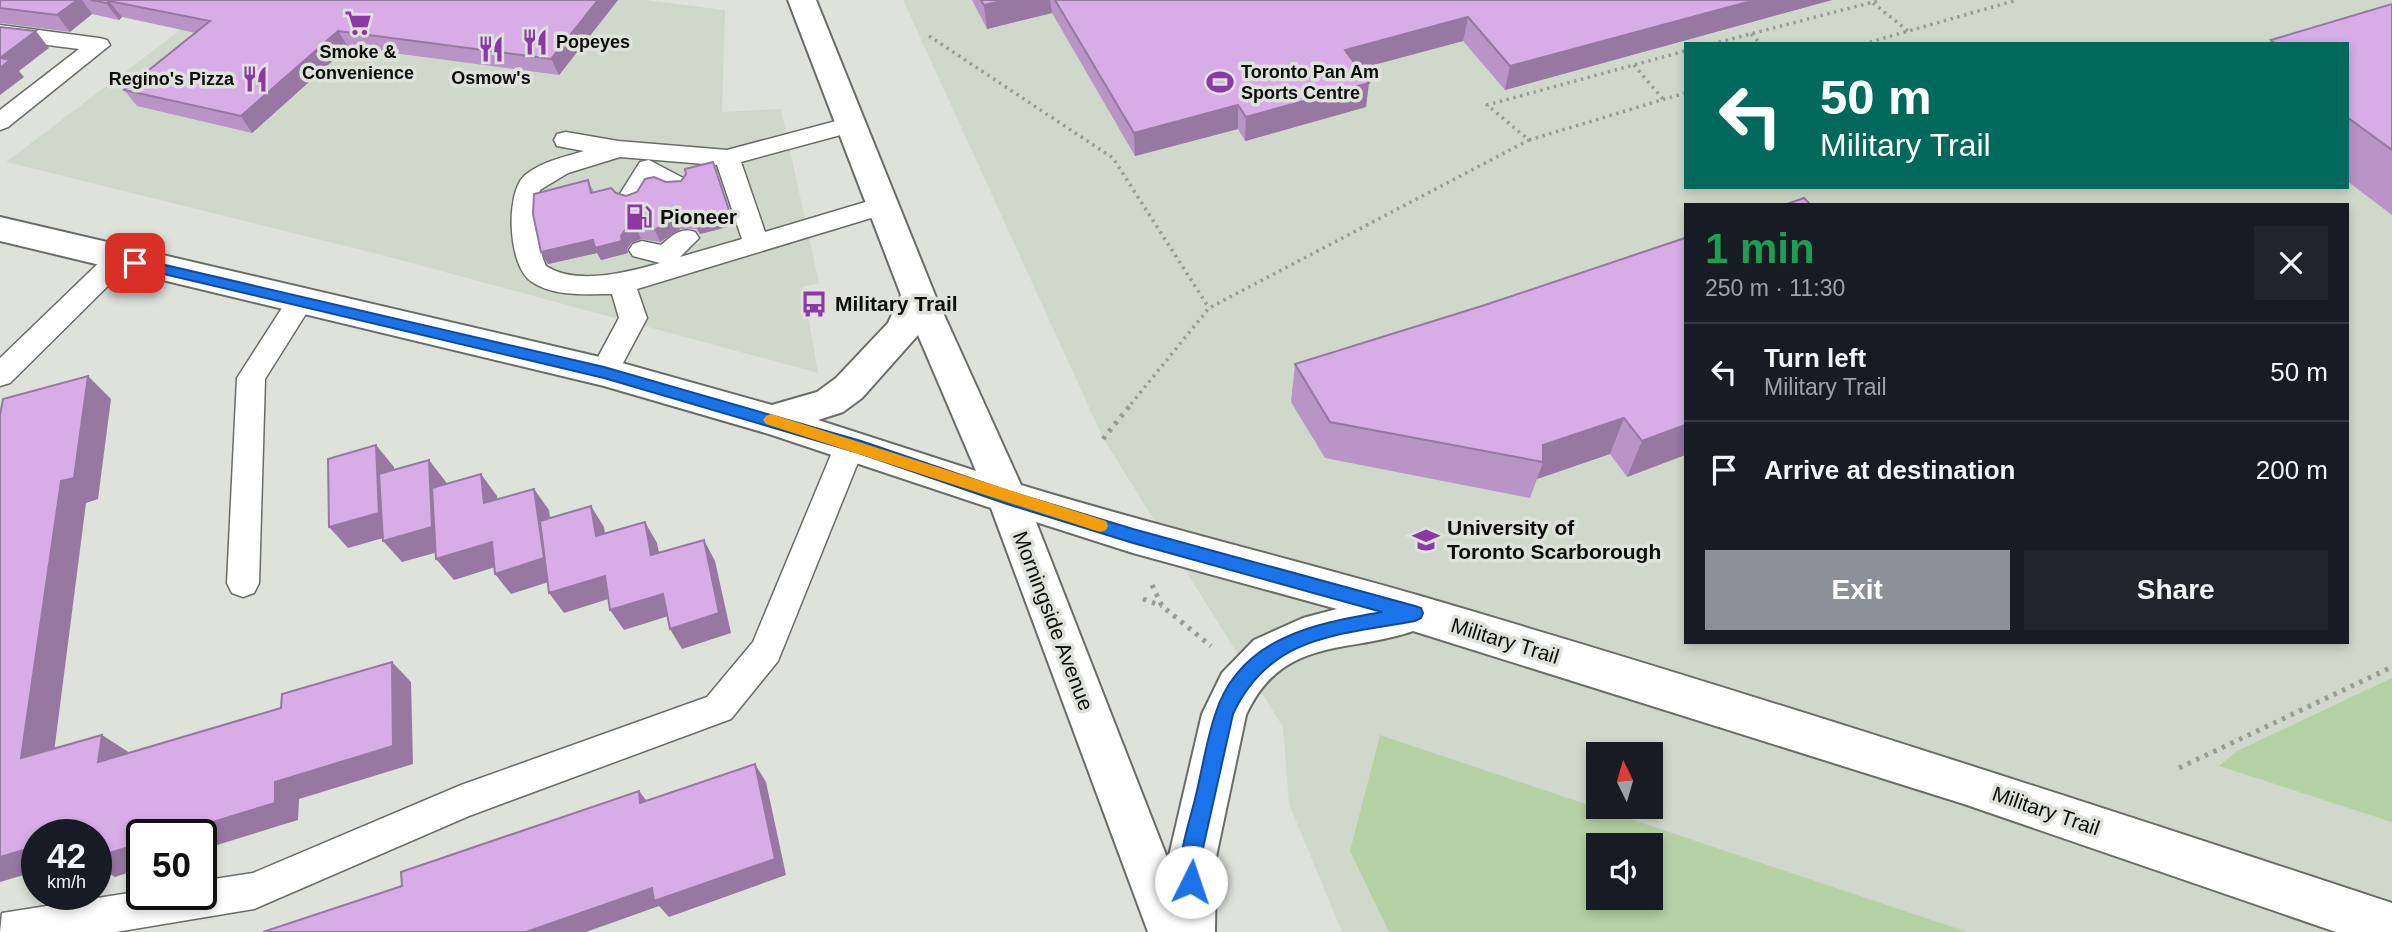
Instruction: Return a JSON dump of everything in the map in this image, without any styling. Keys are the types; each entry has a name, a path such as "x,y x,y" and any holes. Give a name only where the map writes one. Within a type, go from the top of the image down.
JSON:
{"street":[{"name":"Morningside Avenue","path":"802,0 918,295 1007,497 1172,932"},
{"name":"Military Trail","path":"0,229 604,372 772,420 1133,536 1415,613 1964,783 2392,927"},
{"path":"772,420 830,402 849,388 903,330 918,295"},
{"path":"1191,932 1192,857 1224,714 1237,687 1269,653 1318,631 1415,613"}],"lane":[{"path":"0,32 99,45 0,122"},
{"path":"647,160 727,158 851,125"},
{"path":"566,139 618,149 647,160 676,185"},
{"path":"618,149 545,173 529,185 525,198 528,252 537,273 555,282 622,284 667,253 756,242 882,206"},
{"path":"727,158 756,242"},
{"path":"632,197 647,160"},
{"path":"0,375 119,259"},
{"path":"604,372 633,318 622,284"},
{"path":"243,583 251,377 301,301"},
{"path":"2,932 254,891 461,802 719,708 766,651 850,445"}],"path":[{"path":"1719,42 1881,0"},
{"path":"1870,42 2017,0"},
{"path":"1872,2 1908,31"},
{"path":"1750,33 1759,42"},
{"path":"929,36 1113,158 1209,308"},
{"path":"1529,139 1487,105 1684,51"},
{"path":"1634,65 1663,99"},
{"path":"1103,439 1209,308 1529,139 1684,93"},
{"path":"1147,576 1162,606"},
{"path":"1143,599 1162,606 1212,647"},
{"path":"2179,768 2392,667"}],"shaded area":[{"path":"220,0 645,0 725,10 722,112 781,109 819,283 803,287 818,373 382,255 6,162"},
{"name":"University of Toronto Scarborough","path":"903,0 2392,0 2392,932 1342,932 1289,804 1283,727 1103,438"}],"green space":[{"path":"2392,678 2392,822 2219,766 2237,751"},
{"path":"1380,735 1586,804 1586,819 1630,819 1967,932 1389,932 1350,851"}],"building":[{"path":"0,0 77,0 57,15 0,8"},
{"path":"91,0 598,0 551,59 338,31 241,116 124,90 210,21 109,1 106,3"},
{"path":"981,0 1005,0 984,5"},
{"name":"Toronto Pan Am Sports Centre","path":"1055,0 1755,0 1510,66 1468,17 1345,50 1369,83 1246,117 1238,105 1134,133"},
{"path":"2392,4 2392,150 2349,118 2349,42 2271,40"},
{"path":"0,27 36,31 0,58"},
{"path":"0,58 10,60 0,68"},
{"path":"713,162 730,213 695,222 691,217 675,216 655,230 636,226 625,230 621,236 622,241 595,248 593,240 541,252 533,214 534,194 588,180 591,193 611,188 626,196 637,192 645,179 654,177 666,182 681,181 686,174 685,169"},
{"path":"1804,198 1809,203 1790,203"},
{"path":"1684,238 1684,425 1642,441 1624,418 1543,445 1543,462 1330,422 1295,364 1485,305"},
{"path":"88,376 74,478 61,481 21,758 102,735 98,762 281,708 282,694 392,662 393,746 275,782 275,803 217,821 126,819 126,848 112,852 112,819 21,819 21,851 0,857 0,415 3,399"},
{"path":"376,445 379,513 329,527 328,459"},
{"path":"429,460 432,527 383,541 379,474"},
{"path":"481,474 484,503 534,489 544,558 495,574 492,542 436,559 432,488"},
{"path":"591,506 596,536 645,522 651,555 704,540 719,613 670,629 663,594 610,610 605,576 549,593 540,521"},
{"path":"755,764 775,859 654,901 652,888 526,932 263,932 402,886 401,872 639,791 640,803"}],"slow traffic":[{"path":"771,420 1100,526"}],"place":[{"name":"Smoke & Convenience","path":"358,23"},
{"name":"Popeyes","path":"535,42"},
{"name":"Osmow's","path":"491,49"},
{"name":"Regino's Pizza","path":"255,79"},
{"name":"Toronto Pan Am Sports Centre","path":"1220,82"},
{"name":"Pioneer","path":"639,217"},
{"name":"Military Trail","path":"814,304"},
{"name":"University of Toronto Scarborough","path":"1426,540"}],"route":[{"path":"135,263 604,372 861,447 1007,497 1133,536 1415,613 1318,631 1269,653 1237,687 1224,714 1192,857 1191,882"}]}
